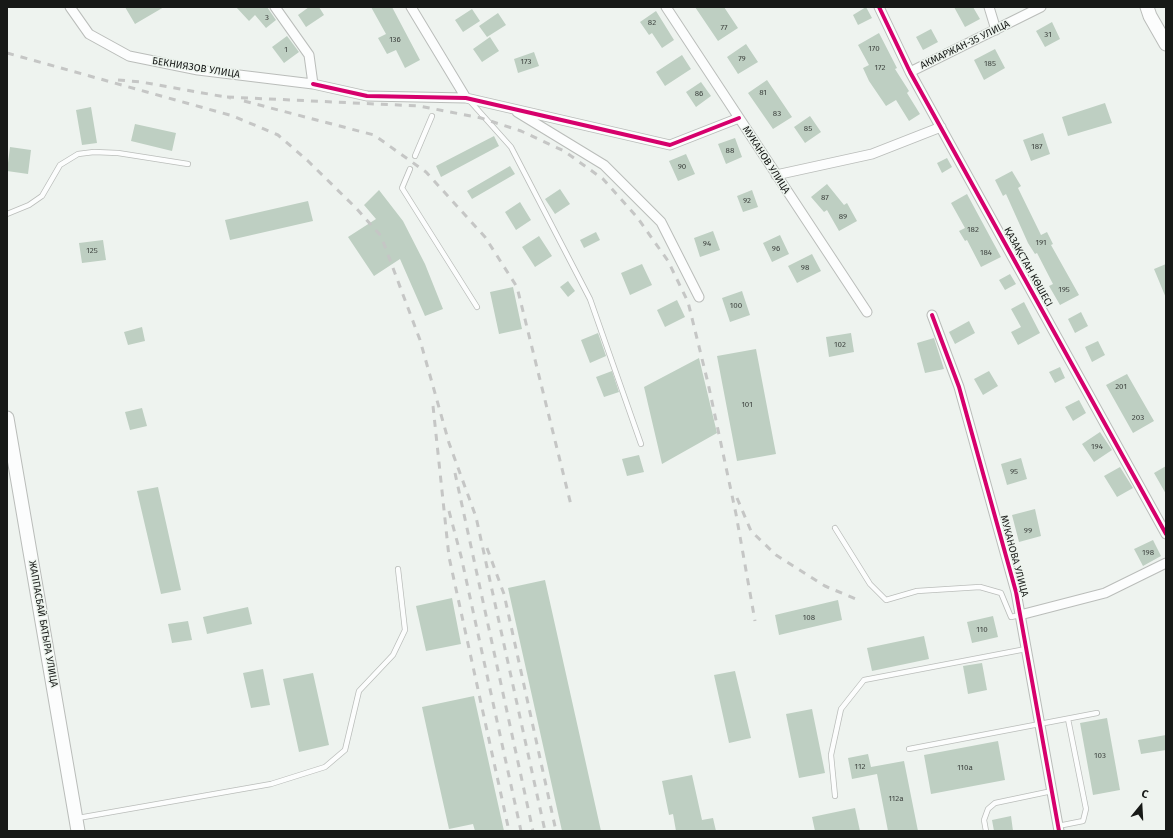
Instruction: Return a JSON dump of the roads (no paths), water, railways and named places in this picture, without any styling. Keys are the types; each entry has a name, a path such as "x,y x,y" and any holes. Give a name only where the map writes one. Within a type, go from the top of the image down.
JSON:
{"main road":[{"path":"1147,7 1150,16 1166,44"},
{"name":"ЖАППАСБАЙ БАТЫРА УЛИЦА","path":"7,418 77,825"}],"street":[{"name":"БЕКНИЯЗОВ УЛИЦА","path":"70,7 89,34 128,56 198,70 313,84 366,96 438,100 466,98 670,145 739,118"},
{"path":"275,7 309,55 313,84"},
{"path":"411,7 466,98"},
{"name":"МУКАНОВ УЛИЦА","path":"666,7 867,312"},
{"name":"ҚАЗАҚСТАН КӨШЕСІ","path":"879,7 910,72 1166,534"},
{"path":"989,7 996,30"},
{"name":"АКМАРЖАН-35 УЛИЦА","path":"910,72 1041,7"},
{"path":"509,108 604,165 661,222 699,297"},
{"path":"776,175 872,154 941,127"},
{"name":"МУКАНОВА УЛИЦА","path":"932,315 959,387 1016,592 1059,828"},
{"path":"1020,615 1105,593 1166,564"}],"lane":[{"path":"466,98 511,147 590,299 641,444"},
{"path":"415,156 432,116"},
{"path":"7,214 30,205 42,196 60,165 78,154 118,153 188,164"},
{"path":"410,169 402,188 477,307"},
{"path":"835,528 870,584 886,600 917,592 980,587 1001,593 1011,617 1020,615"},
{"path":"77,825 271,784 325,767 345,750 359,691 393,655 405,630 398,569"},
{"path":"835,796 831,755 841,709 864,680 1026,649"},
{"path":"909,749 1097,713"},
{"path":"1059,828 1083,821 1086,809 1068,719"},
{"path":"986,831 984,820 988,809 995,803 1052,791"}],"railway":[{"path":"7,53 233,116 278,135 308,161 357,209 381,236 420,340 449,443 476,517 545,831"},
{"path":"118,80 141,82 231,98"},
{"path":"227,97 419,106 481,118 521,131 564,151 603,179 637,217 668,261 688,302 708,383 736,514 755,621"},
{"path":"244,101 374,135 426,172 485,237 517,287 571,505"},
{"path":"433,406 449,557 509,831"},
{"path":"455,473 533,831"},
{"path":"737,498 751,531 776,555 825,586 858,600"},
{"path":"449,511 461,556 521,831"},
{"path":"487,548 504,594 556,831"}]}
